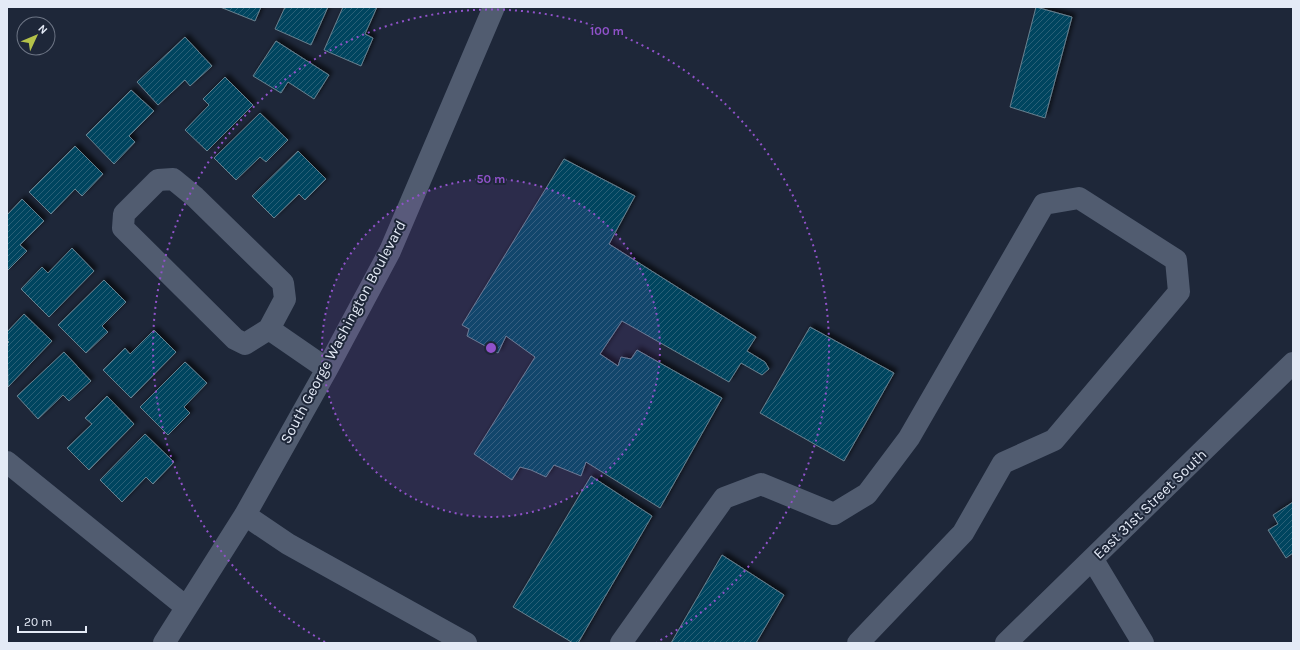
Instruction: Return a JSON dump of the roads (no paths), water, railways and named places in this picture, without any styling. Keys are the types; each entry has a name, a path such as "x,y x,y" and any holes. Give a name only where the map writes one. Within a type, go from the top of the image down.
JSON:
{"street":[{"name":"South George Washington Boulevard","path":"164,643 245,515 327,369 390,251 494,7"},
{"path":"173,179 195,197 283,284 285,299 269,329 246,344 236,339 123,228 124,214 158,180 173,179"},
{"path":"620,643 724,498 761,484 834,514 867,494 909,438 1044,204 1079,198 1176,260 1179,292 1054,440 1004,463 963,533 858,643"},
{"path":"269,329 327,369"},
{"name":"East 31st Street South","path":"1006,643 1293,363"},
{"path":"7,462 186,607"},
{"path":"245,515 288,544 466,643"},
{"path":"1092,560 1143,643"}]}
